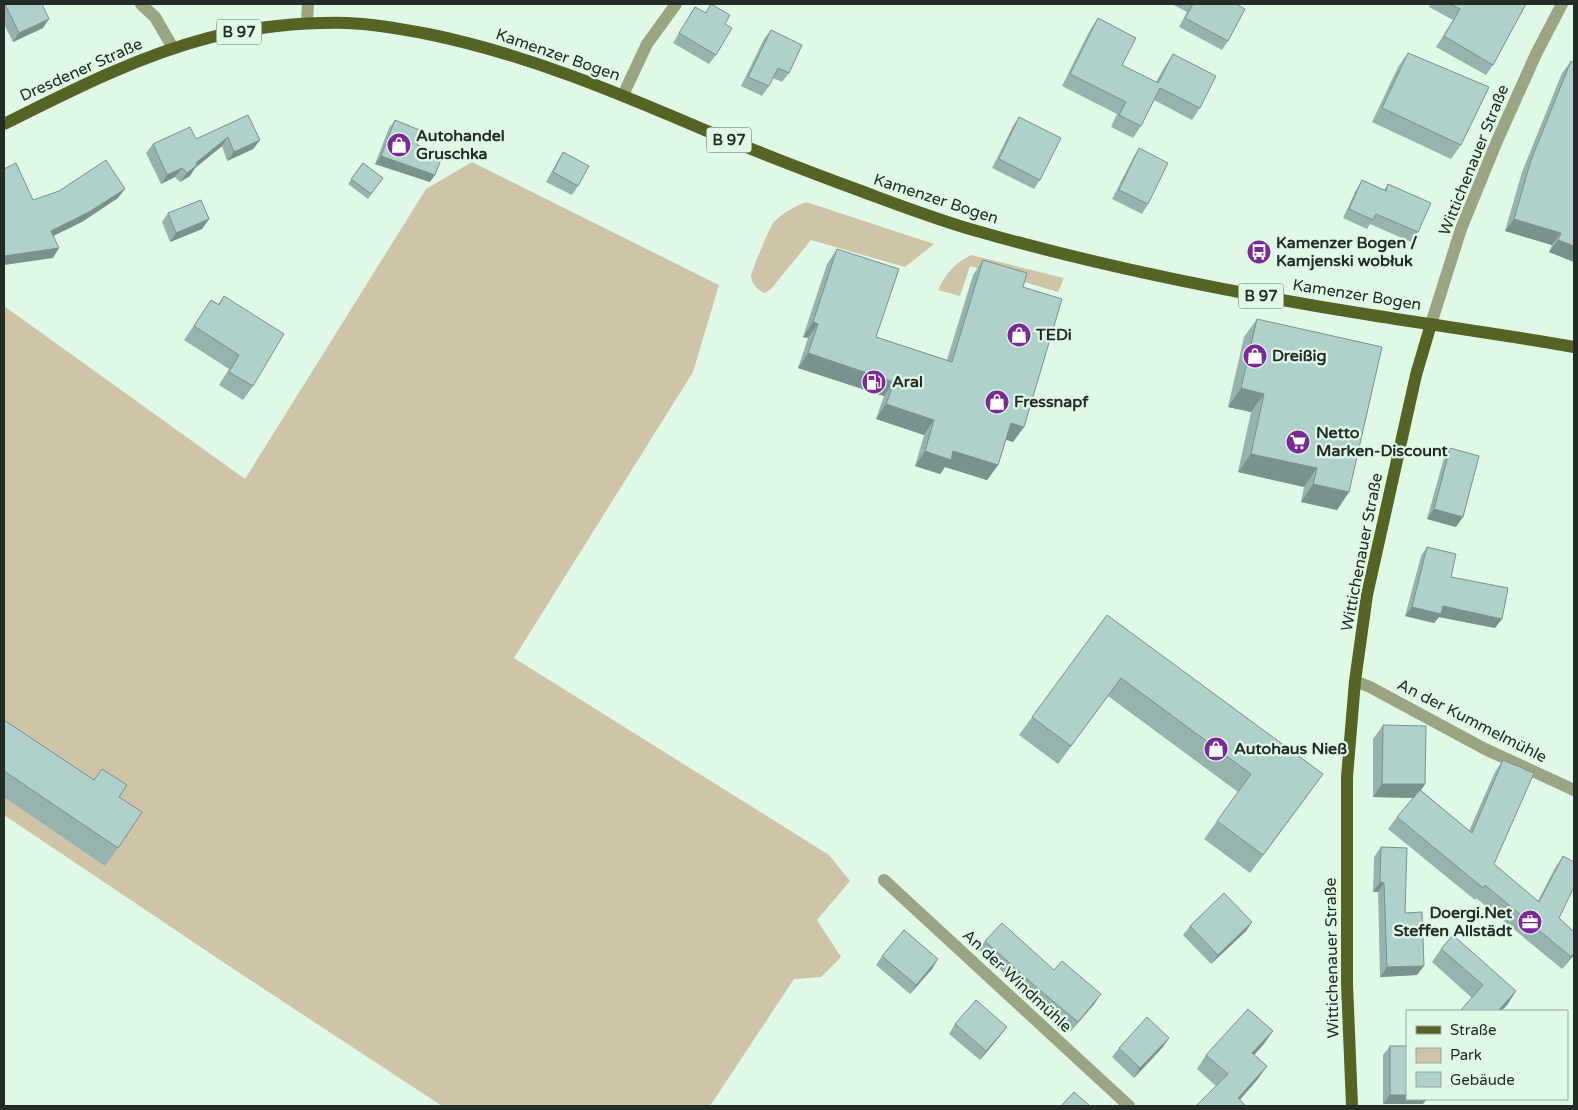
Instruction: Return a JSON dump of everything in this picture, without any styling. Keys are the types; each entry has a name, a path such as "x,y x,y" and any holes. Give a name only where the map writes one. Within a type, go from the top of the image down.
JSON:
{"main road":[{"name":"Dresdener Straße","path":"4,124 141,59 173,48 227,34 307,23"},
{"name":"Kamenzer Bogen","path":"307,23 350,23 403,29 462,41 514,56 591,82 791,165 912,210 1013,241 1150,274 1259,295 1574,347"},
{"name":"Wittichenauer Straße","path":"1352,1106 1347,984 1347,777 1355,681 1367,595 1416,375 1431,324"}],"street":[{"name":"Dresdener Straße","path":"141,4 155,17 173,48"},
{"path":"307,23 308,4"},
{"path":"623,95 647,44 676,4"},
{"name":"Wittichenauer Straße","path":"1431,324 1462,229 1490,158 1536,54 1562,4"},
{"name":"An der Kummelmühle","path":"1355,681 1370,686 1486,749 1574,790"},
{"name":"An der Windmühle","path":"884,880 1128,1106"}],"green space":[{"path":"472,162 719,285 693,372 514,658 829,855 850,881 817,920 841,957 821,977 794,979 710,1106 442,1106 4,815 4,306 245,479 426,189"},
{"path":"806,202 934,244 905,267 811,240 771,289 765,293 762,292 754,284 751,276 771,226 784,213"},
{"path":"971,255 1064,278 1058,292 970,266 960,296 938,290 952,269"}],"building":[{"path":"5,4 42,4 49,19 19,33"},
{"path":"711,4 730,15 725,24 732,28 716,55 679,33 695,7 706,13"},
{"path":"1193,4 1236,4 1245,9 1228,41 1185,18"},
{"path":"1450,4 1526,4 1493,65 1444,36 1460,9"},
{"path":"1098,18 1136,38 1122,65 1158,83 1173,54 1216,76 1200,108 1160,88 1141,126 1119,115 1126,102 1070,74"},
{"path":"771,30 802,45 789,73 778,68 769,86 748,77"},
{"path":"1408,53 1489,87 1461,145 1382,108"},
{"path":"1571,61 1574,63 1574,246 1558,240 1561,233 1514,219 1531,160"},
{"path":"248,115 260,140 234,152 228,137 197,162 196,166 187,173 182,168 167,175 153,144 190,127 196,139"},
{"path":"1019,117 1061,138 1040,180 999,159"},
{"path":"395,120 422,131 417,145 443,154 435,175 381,156"},
{"path":"1139,148 1168,163 1148,204 1119,190"},
{"path":"563,152 589,166 578,186 553,172"},
{"path":"106,160 125,189 89,212 51,231 59,248 4,256 4,169 16,163 33,200 59,191"},
{"path":"363,163 383,178 371,194 351,179"},
{"path":"1362,180 1386,191 1388,184 1431,203 1418,232 1376,214 1373,220 1349,209"},
{"path":"201,200 209,219 176,233 168,213"},
{"path":"837,249 899,269 876,337 952,362 983,260 1027,273 1023,287 1062,299 1024,427 1011,423 998,465 953,451 951,460 925,451 934,420 886,404 894,382 808,353 818,324 813,322"},
{"path":"224,296 284,334 253,386 229,372 239,355 194,326 211,300 219,305"},
{"name":"Netto Marken-Discount","path":"1257,319 1382,347 1349,492 1313,484 1317,468 1251,454 1264,394 1241,388"},
{"path":"1450,448 1479,456 1463,517 1434,509"},
{"path":"1427,547 1456,554 1451,577 1508,588 1502,619 1443,606 1441,614 1412,607"},
{"name":"Autohaus Nieß","path":"1107,615 1323,774 1263,855 1217,821 1251,774 1121,678 1071,746 1032,717"},
{"path":"4,720 94,780 102,769 127,785 119,797 142,812 118,848 4,771"},
{"path":"1383,725 1426,726 1425,784 1382,784"},
{"path":"1503,760 1534,773 1494,864 1539,902 1563,856 1574,862 1574,887 1559,918 1574,932 1574,953 1571,957 1485,885 1483,888 1397,817 1420,790 1472,833"},
{"path":"1381,847 1407,848 1405,913 1422,912 1424,966 1387,967 1384,883 1380,882"},
{"path":"1224,893 1252,922 1218,955 1190,926"},
{"path":"1002,923 1054,970 1062,961 1101,994 1078,1022 985,941"},
{"path":"904,930 938,959 916,985 882,956"},
{"path":"1453,935 1516,991 1499,1010 1461,1010 1483,985 1441,949"},
{"path":"976,1000 1007,1027 986,1051 955,1024"},
{"path":"1248,1009 1273,1031 1252,1053 1267,1066 1238,1098 1246,1106 1196,1106 1228,1074 1206,1055"},
{"path":"1147,1017 1169,1038 1140,1068 1119,1048"},
{"path":"1390,1046 1406,1046 1406,1095 1390,1095"},
{"path":"1074,1092 1090,1106 1061,1106"}],"place":[{"name":"Autohandel Gruschka","path":"399,145"},
{"name":"Kamenzer Bogen / Kamjenski wobłuk","path":"1259,252"},
{"name":"TEDi","path":"1019,335"},
{"name":"Dreißig","path":"1255,356"},
{"name":"Aral","path":"874,382"},
{"name":"Fressnapf","path":"997,402"},
{"name":"Netto Marken-Discount","path":"1298,442"},
{"name":"Autohaus Nieß","path":"1216,749"},
{"name":"Doergi.Net Steffen Allstädt","path":"1530,922"}]}
